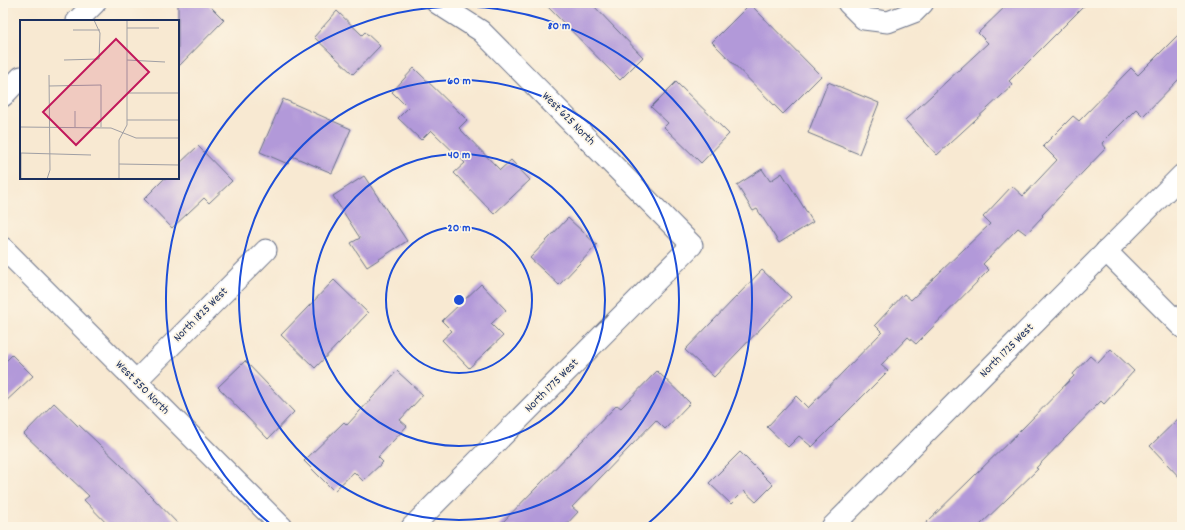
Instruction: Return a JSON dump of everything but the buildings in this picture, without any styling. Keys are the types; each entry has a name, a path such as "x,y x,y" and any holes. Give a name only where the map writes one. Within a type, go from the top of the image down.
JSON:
{"street":[{"path":"78,20 95,3"},
{"name":"West 625 North","path":"437,3 481,31 692,245"},
{"path":"848,3 864,19 888,22 914,12 922,3"},
{"path":"3,96 20,79"},
{"name":"North 1725 West","path":"835,526 1182,175"},
{"name":"North 1775 West","path":"412,527 692,245"},
{"name":"West 550 North","path":"3,248 282,527"},
{"name":"North 1825 West","path":"136,381 266,250"},
{"path":"1106,251 1182,327"}]}
